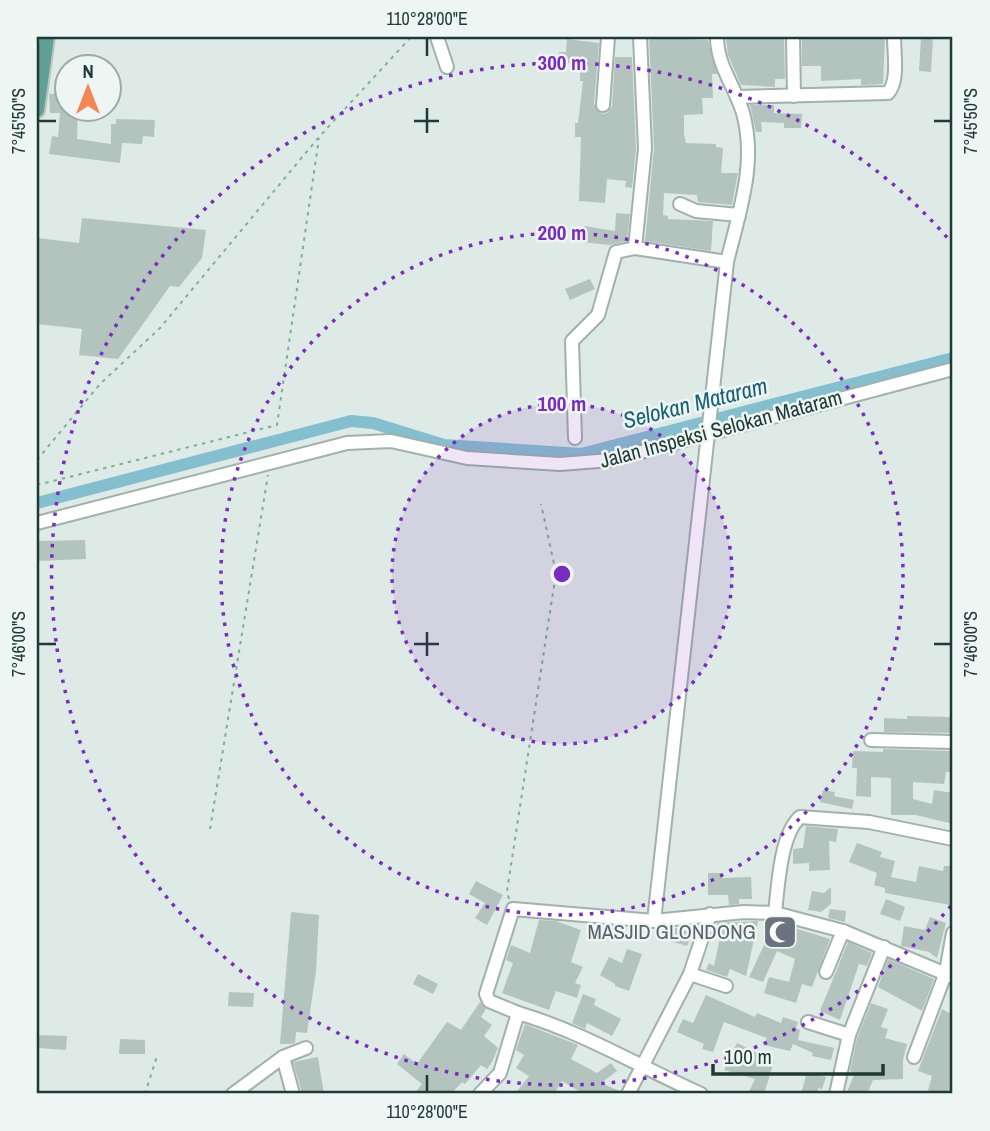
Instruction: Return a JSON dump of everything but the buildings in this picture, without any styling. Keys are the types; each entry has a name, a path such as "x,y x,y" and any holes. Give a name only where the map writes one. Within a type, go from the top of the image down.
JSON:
{"main road":[{"path":"37,110 47,37"}],"street":[{"path":"438,37 447,67"},
{"path":"603,105 608,37"},
{"path":"635,248 645,148 640,37"},
{"path":"654,921 727,262 750,154 737,97 720,62 717,37"},
{"path":"793,37 794,96"},
{"path":"737,97 888,93 894,73 894,37"},
{"path":"680,204 696,211 739,215"},
{"path":"575,438 572,341 598,315 616,252 635,248 727,262"},
{"name":"Jalan Inspeksi Selokan Mataram","path":"37,523 270,460 347,443 402,444 436,453 547,464 591,463 708,429 953,369"},
{"path":"871,740 953,741"},
{"path":"775,913 779,871 792,826 800,817 869,822 953,839"},
{"path":"701,1094 678,1090 642,1064 549,1022 489,1001 486,994 513,909 654,921 710,914 775,913 844,931 950,975"},
{"path":"628,1094 690,974 710,914"},
{"path":"826,972 844,931"},
{"path":"914,1057 950,975 953,933"},
{"path":"836,1094 849,1035 884,947"},
{"path":"690,974 726,986"},
{"path":"480,1094 500,1073 518,1013"},
{"path":"808,1022 849,1035"},
{"path":"233,1094 283,1057 306,1048"},
{"path":"283,1057 293,1094"},
{"path":"254,1080 255,1094"}],"path":[{"path":"37,460 100,384 160,328 319,137 411,37"},
{"path":"37,485 277,425 319,137"},
{"path":"210,829 270,460"},
{"path":"513,909 507,891 556,573 541,504"},
{"path":"145,1094 156,1056"}],"waterway":[{"name":"Selokan Mataram","path":"37,503 351,421 373,423 444,445 581,454 953,358"}],"place":[{"name":"MASJID GLONDONG","path":"780,932"}]}
